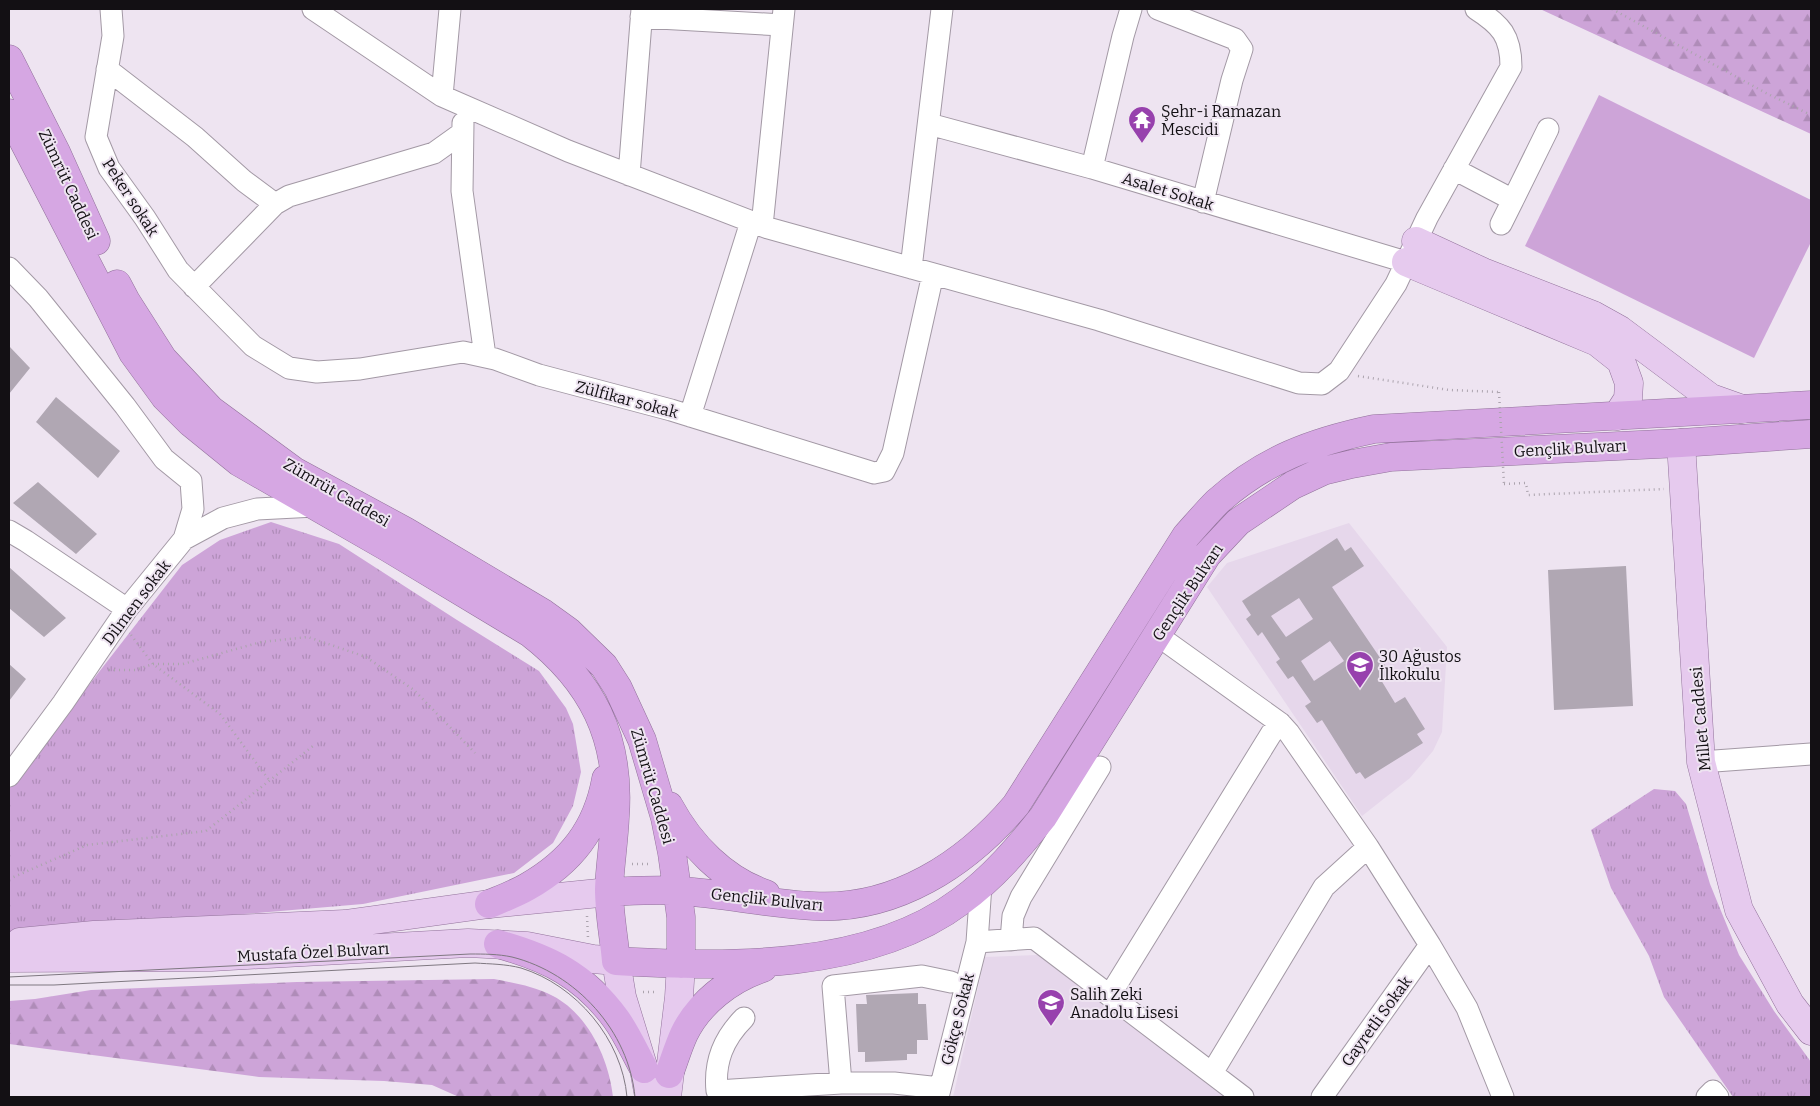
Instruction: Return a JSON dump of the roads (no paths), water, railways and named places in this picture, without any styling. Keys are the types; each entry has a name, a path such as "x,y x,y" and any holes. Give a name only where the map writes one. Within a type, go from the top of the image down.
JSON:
{"highway":[{"name":"Zümrüt Caddesi","path":"9,59 56,152 88,226 122,292 163,359 211,410 294,471 446,555 543,613 568,631 604,666 618,688 642,740 654,776 672,854 678,890 681,917 682,964"},
{"path":"9,113 133,353 165,396 191,423 239,462 387,546 530,633 550,648 580,681 601,720 611,753 615,776 616,816 609,892 616,961"},
{"name":"Gençlik Bulvarı","path":"609,892 678,890 814,906 838,906 868,902 899,892 948,869 977,846 1016,805 1186,536 1216,503 1253,474 1297,450 1339,436 1374,429 1811,405"},
{"name":"Gençlik Bulvarı","path":"616,961 682,964 784,962 862,946 903,934 961,902 981,885 1023,842 1044,817 1208,555 1238,522 1293,485 1323,471 1390,457 1681,443 1811,434"},
{"path":"489,904 526,888 544,876 579,846 589,830 602,799 606,778 607,760 601,720"},
{"path":"654,776 672,812 690,840 725,872 762,893 814,906"},
{"path":"498,944 532,954 555,964 590,990 617,1020 660,1080 684,1033 694,1017 710,999 734,981 751,972 784,962"}],"main road":[{"path":"1411,252 1483,272 1593,315 1620,330 1711,398 1742,409"},
{"path":"1411,252 1597,342 1621,361 1629,383 1628,398 1616,416"},
{"name":"Millet Caddesi","path":"1681,443 1701,762 1739,910 1790,1004 1811,1031"},
{"path":"9,943 94,934 346,924 489,904 609,892"},
{"name":"Mustafa Özel Bulvarı","path":"9,958 211,957 468,943 527,946 593,959 616,961"},
{"path":"616,961 622,997 660,1080"},
{"path":"649,1097 660,1080 679,997 682,964"}],"street":[{"name":"Peker sokak","path":"111,9 113,36 96,137 109,168 145,218 178,270 194,287"},
{"path":"313,9 442,96 568,151 756,224 1099,320 1299,383 1322,384 1339,371 1396,284 1454,169 1510,67 1511,49 1504,34 1493,20 1476,9"},
{"path":"442,96 450,9"},
{"path":"912,268 942,9"},
{"path":"1092,168 1122,36 1131,9"},
{"path":"1158,9 1179,12 1234,39 1242,49 1232,80 1203,202"},
{"path":"629,175 642,13 783,17 756,224 690,416"},
{"path":"107,69 195,137 244,181 276,204"},
{"path":"463,105 462,191 485,356"},
{"name":"Asalet Sokak","path":"929,124 1092,168 1203,202 1411,252"},
{"path":"1501,224 1548,129"},
{"path":"194,287 276,204 289,196 434,154 462,133"},
{"path":"1454,169 1513,200"},
{"path":"9,268 38,298 125,406 164,460 191,481 193,509 184,539"},
{"name":"Zülfikar sokak","path":"194,287 253,346 289,368 317,372 360,370 463,352 495,358 539,375 690,416 874,473 884,471 893,453 933,274"},
{"name":"Dilmen sokak","path":"9,775 64,703 124,614 184,539 223,518 257,509 315,506"},
{"path":"9,531 26,541 124,614"},
{"path":"1157,635 1280,722 1368,846 1467,1008 1495,1093"},
{"path":"1110,995 1280,722"},
{"path":"1701,762 1811,754"},
{"path":"1011,940 1013,916 1021,896 1100,767"},
{"path":"1212,1073 1324,886 1368,846"},
{"name":"Gökçe Sokak","path":"939,1092 977,942 981,885"},
{"path":"977,942 1034,938 1243,1097"},
{"name":"Gayretli Sokak","path":"1326,1095 1430,945"},
{"path":"841,1083 833,986 922,976 951,982"},
{"path":"744,1018 735,1026 722,1048 716,1070 717,1091 807,1091 841,1083 894,1083 939,1092"}],"tram line":[{"path":"9,977 470,954 512,957 535,965 557,976 595,1008 610,1028 622,1050 631,1073 635,1097"},
{"path":"9,985 54,985 475,963 521,968 541,976 560,987 593,1017 606,1035 616,1055 627,1097"}],"place":[{"name":"Şehr-i Ramazan Mescidi","path":"1142,144"},
{"name":"30 Ağustos İlkokulu","path":"1360,689"},
{"name":"Salih Zeki Anadolu Lisesi","path":"1051,1027"}]}
